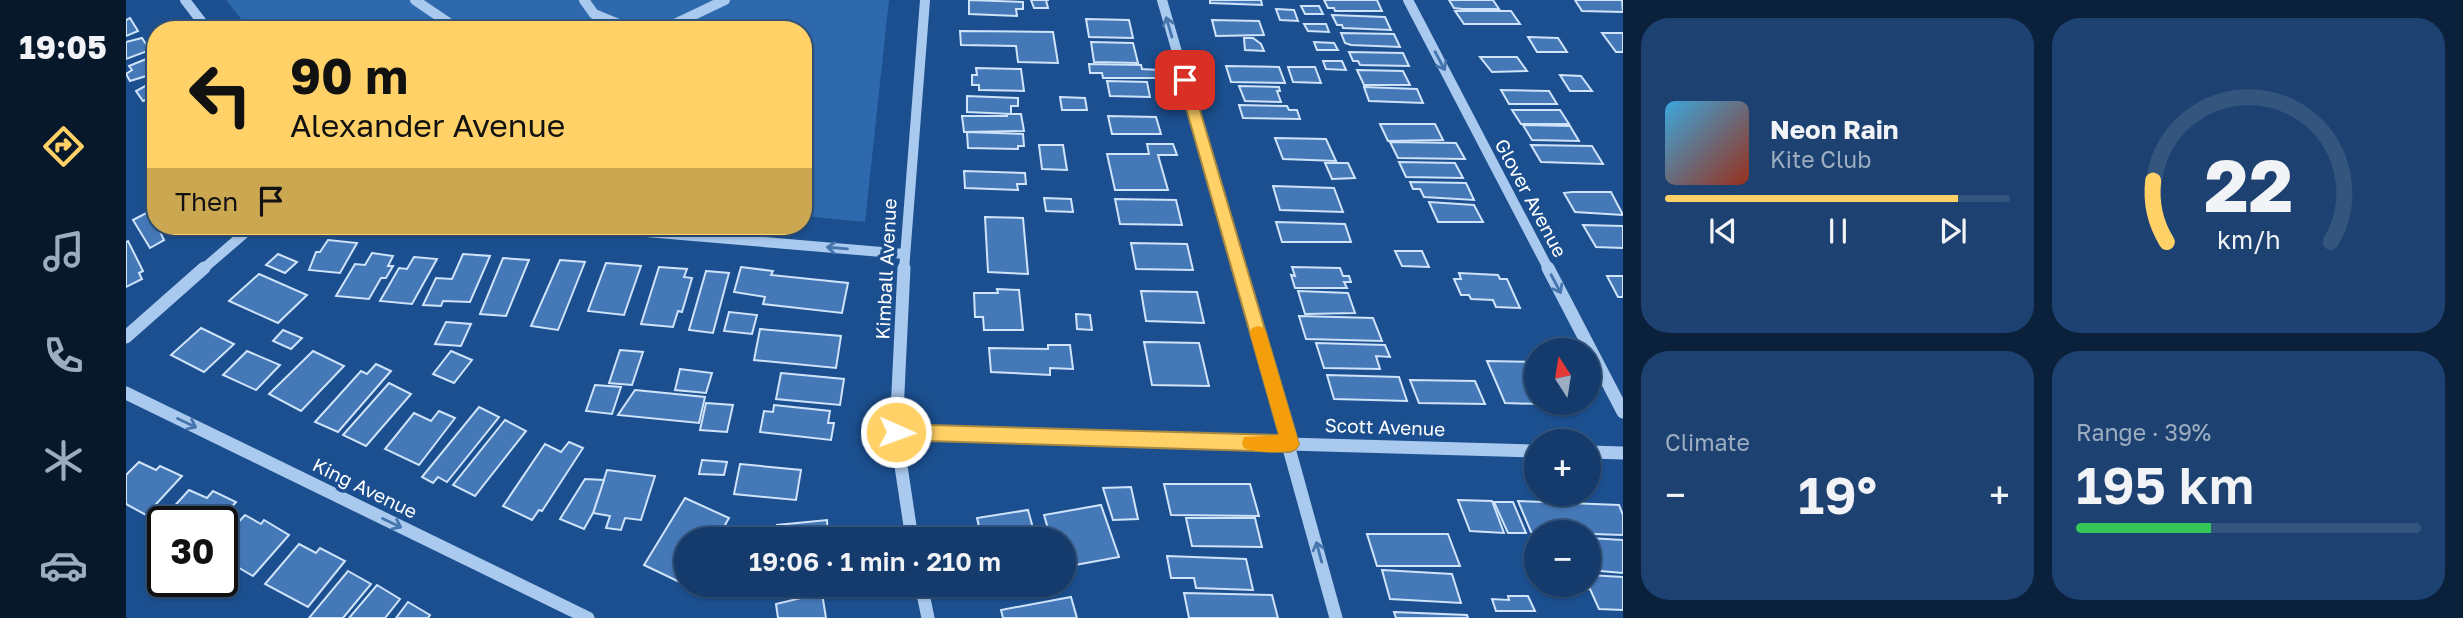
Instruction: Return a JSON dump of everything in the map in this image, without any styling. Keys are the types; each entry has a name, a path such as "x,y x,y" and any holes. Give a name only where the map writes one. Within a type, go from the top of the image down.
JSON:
{"street":[{"path":"185,0 201,21"},
{"path":"415,0 446,21"},
{"path":"584,0 594,14 611,21"},
{"path":"681,21 725,0"},
{"name":"Kimball Avenue","path":"910,527 896,432 905,254 925,0"},
{"path":"1162,0 1290,444 1336,618"},
{"name":"Glover Avenue","path":"1408,0 1623,412"},
{"path":"126,337 243,235"},
{"path":"681,235 905,254"},
{"name":"King Avenue","path":"126,393 588,618"},
{"name":"Scott Avenue","path":"896,432 1524,451"},
{"path":"1601,452 1623,453"},
{"path":"924,597 928,618"}],"shaded area":[{"path":"226,0 889,0 865,222 812,217 812,21 243,21"}],"building":[{"path":"969,0 1023,2 1023,9 1016,9 1017,16 969,14"},
{"path":"1031,0 1046,0 1048,8 1034,8"},
{"path":"1210,0 1261,0 1262,5 1210,3"},
{"path":"1324,0 1377,0 1382,11 1335,11 1334,8 1328,8"},
{"path":"1449,0 1493,0 1499,9 1454,8"},
{"path":"1575,0 1622,0 1623,12 1582,11"},
{"path":"1301,6 1319,6 1323,14 1305,14"},
{"path":"1276,9 1294,10 1298,21 1280,20"},
{"path":"1455,11 1511,11 1520,24 1464,24"},
{"path":"1332,15 1385,17 1391,30 1343,28 1342,25 1337,25"},
{"path":"130,18 138,31 126,36 126,20"},
{"path":"1086,19 1129,20 1133,38 1089,37"},
{"path":"1212,20 1259,21 1264,35 1216,36"},
{"path":"1304,24 1326,24 1329,32 1308,31"},
{"path":"960,31 1053,32 1058,63 1018,62 1016,46 961,45"},
{"path":"1341,33 1394,34 1400,47 1351,45 1345,43"},
{"path":"1602,33 1623,33 1623,52 1616,52"},
{"path":"1528,37 1558,38 1567,52 1537,52"},
{"path":"142,38 147,51 126,59 126,42"},
{"path":"1244,38 1253,38 1261,44 1264,51 1245,50"},
{"path":"1091,42 1133,43 1138,63 1094,62"},
{"path":"1314,42 1334,43 1338,50 1317,50"},
{"path":"1349,52 1403,53 1409,66 1360,65 1358,61 1353,61"},
{"path":"1480,57 1517,57 1527,71 1492,72"},
{"path":"147,59 147,76 130,81 126,74 132,70 129,66"},
{"path":"1323,61 1342,61 1346,70 1326,69"},
{"path":"1089,64 1141,65 1142,69 1159,70 1161,78 1103,78 1102,73 1090,73"},
{"path":"1226,66 1279,67 1285,83 1231,82"},
{"path":"1288,67 1315,67 1321,83 1293,82"},
{"path":"976,68 1021,69 1024,91 979,90 979,85 972,85 972,75 977,75"},
{"path":"1357,70 1403,71 1410,85 1364,85"},
{"path":"1560,75 1581,76 1592,91 1570,91"},
{"path":"1107,81 1147,82 1150,97 1110,96"},
{"path":"147,85 147,100 143,101 136,91"},
{"path":"1239,86 1279,87 1280,91 1277,91 1281,102 1245,101"},
{"path":"1364,87 1417,89 1423,103 1369,101"},
{"path":"1501,90 1549,91 1557,104 1509,104"},
{"path":"967,96 1018,98 1018,106 1011,106 1011,114 967,112"},
{"path":"1060,97 1085,98 1087,110 1062,110"},
{"path":"1239,105 1287,106 1289,110 1297,110 1300,119 1243,118"},
{"path":"1512,110 1560,110 1569,124 1521,124"},
{"path":"1021,114 1024,131 964,132 962,116"},
{"path":"1108,116 1156,117 1161,134 1112,134"},
{"path":"1380,124 1435,124 1443,140 1388,141"},
{"path":"1523,125 1570,126 1579,141 1532,140"},
{"path":"967,132 1023,134 1024,146 1018,146 1018,149 968,148"},
{"path":"1275,138 1326,139 1336,161 1283,159"},
{"path":"1390,142 1456,143 1465,159 1398,158"},
{"path":"1147,144 1173,144 1177,155 1158,155 1168,190 1115,190 1107,154 1149,154"},
{"path":"1039,145 1063,145 1067,170 1042,169"},
{"path":"1531,145 1592,146 1603,164 1541,162"},
{"path":"1399,162 1455,163 1463,178 1406,177"},
{"path":"1325,163 1348,163 1355,178 1332,179"},
{"path":"964,171 1025,173 1026,184 1017,184 1018,190 965,188"},
{"path":"1410,182 1466,183 1474,200 1424,197 1420,189 1413,189"},
{"path":"1273,186 1334,188 1343,212 1280,210"},
{"path":"1611,192 1623,215 1575,212 1564,193"},
{"path":"1044,198 1071,199 1073,212 1046,211"},
{"path":"1115,199 1176,200 1182,225 1120,224"},
{"path":"1429,202 1474,205 1483,222 1438,222"},
{"path":"147,213 147,235 162,235 164,240 150,248 133,220"},
{"path":"985,217 1023,218 1028,274 988,272"},
{"path":"1276,222 1345,224 1351,242 1282,242"},
{"path":"1583,225 1623,226 1623,248 1596,247"},
{"path":"328,240 357,243 340,273 309,270 316,252 320,252"},
{"path":"128,241 143,271 139,273 142,279 126,287 126,242"},
{"path":"1131,243 1187,244 1193,270 1136,269"},
{"path":"1395,251 1422,251 1429,267 1402,266"},
{"path":"372,253 393,256 388,266 393,266 386,278 381,278 369,299 336,296 355,264 365,265"},
{"path":"278,254 297,262 285,273 266,265"},
{"path":"463,254 490,256 470,302 443,301 441,306 423,305 436,278 452,279"},
{"path":"414,257 437,259 412,304 380,301 399,268 407,269"},
{"path":"503,258 529,260 506,316 480,314"},
{"path":"560,260 585,262 558,330 531,326"},
{"path":"606,263 641,266 624,315 588,311"},
{"path":"659,267 687,269 684,277 692,278 682,312 678,311 673,327 641,324"},
{"path":"741,267 773,271 771,275 848,283 842,313 763,304 765,297 734,292"},
{"path":"1292,267 1340,268 1343,276 1349,276 1351,282 1344,282 1347,288 1295,288 1291,275 1295,276"},
{"path":"706,271 729,273 713,333 689,330"},
{"path":"1459,273 1498,275 1500,279 1507,279 1520,308 1496,307 1493,300 1471,299 1469,295 1461,295 1454,279 1461,279"},
{"path":"259,274 307,295 278,323 229,301"},
{"path":"1607,276 1623,276 1623,297 1618,297"},
{"path":"997,289 1019,290 1023,330 984,330 983,317 975,317 974,293 998,293"},
{"path":"1141,291 1197,292 1204,323 1146,321"},
{"path":"1298,291 1348,293 1355,313 1305,314"},
{"path":"729,312 757,315 752,334 724,331"},
{"path":"1076,314 1090,315 1092,330 1077,329"},
{"path":"1299,316 1373,318 1382,341 1306,339"},
{"path":"446,322 471,324 461,346 435,344"},
{"path":"201,328 234,344 204,372 171,355"},
{"path":"760,329 841,336 836,368 754,360"},
{"path":"283,330 302,338 291,349 273,341"},
{"path":"1144,342 1199,343 1209,386 1152,385"},
{"path":"1316,343 1385,345 1390,357 1376,356 1380,369 1324,368"},
{"path":"1048,345 1070,345 1073,369 1050,368 1050,375 991,372 989,348 1048,349"},
{"path":"620,350 643,352 632,385 609,383"},
{"path":"247,351 280,365 256,390 223,375"},
{"path":"313,351 344,366 301,411 269,394"},
{"path":"451,351 472,360 454,383 433,374"},
{"path":"1487,361 1524,362 1524,404 1505,403"},
{"path":"376,364 391,371 338,432 315,422 361,371 367,374"},
{"path":"680,369 712,373 706,393 675,390"},
{"path":"781,373 844,379 840,405 776,399"},
{"path":"1327,375 1399,377 1407,401 1334,399"},
{"path":"1410,380 1475,381 1485,404 1419,403"},
{"path":"389,383 411,394 366,446 343,435"},
{"path":"595,385 621,387 612,414 586,411"},
{"path":"635,390 705,397 699,423 618,415"},
{"path":"706,403 733,405 727,432 700,430"},
{"path":"774,405 830,411 828,423 834,423 831,440 760,432 764,411 773,412"},
{"path":"479,407 499,417 447,482 438,477 433,483 422,477"},
{"path":"439,411 455,418 419,465 385,449 414,413 431,421"},
{"path":"505,420 526,431 475,496 453,485"},
{"path":"569,442 583,448 542,511 539,510 532,520 503,506 545,444 561,452"},
{"path":"702,460 727,462 724,475 699,474"},
{"path":"139,462 156,470 160,466 182,476 154,506 147,506 146,515 126,504 126,475"},
{"path":"740,464 801,470 796,500 734,494"},
{"path":"607,470 655,476 641,520 625,518 621,530 606,528 610,516 593,513"},
{"path":"585,479 604,480 593,513 584,529 560,519"},
{"path":"1164,484 1250,484 1259,516 1171,515"},
{"path":"1131,487 1138,519 1113,520 1103,488"},
{"path":"189,490 207,498 213,491 236,502 233,506 174,506"},
{"path":"685,498 729,518 724,527 674,527 674,579 644,565"},
{"path":"1458,500 1492,501 1504,533 1470,531"},
{"path":"1518,501 1524,501 1524,506 1619,505 1623,515 1623,535 1601,534 1601,520 1526,520"},
{"path":"1494,502 1513,502 1524,533 1508,533"},
{"path":"1101,505 1119,557 1076,565 1076,527 1048,527 1044,515"},
{"path":"1028,510 1033,527 979,527 977,518"},
{"path":"245,515 261,524 264,520 289,535 253,576 238,567 238,523"},
{"path":"1186,518 1255,518 1262,547 1192,546"},
{"path":"827,520 827,527 777,527"},
{"path":"1367,534 1448,534 1460,566 1377,566"},
{"path":"1601,539 1623,540 1623,573 1601,571"},
{"path":"299,544 316,553 320,548 345,561 308,607 265,584"},
{"path":"1167,556 1246,559 1253,590 1196,588 1194,578 1171,578"},
{"path":"1382,570 1452,574 1461,603 1390,599"},
{"path":"348,571 371,584 343,618 309,618"},
{"path":"1601,576 1623,577 1623,610 1599,609 1594,597 1601,597"},
{"path":"377,585 400,599 385,618 349,618"},
{"path":"1184,593 1272,595 1278,618 1189,618"},
{"path":"1508,596 1528,597 1535,611 1496,611 1492,599 1509,600"},
{"path":"805,597 823,597 826,618 778,618 776,604"},
{"path":"1071,597 1077,618 1003,618 1001,610"},
{"path":"408,602 430,615 428,618 396,618"},
{"path":"1394,612 1467,615 1468,618 1396,618"}],"slow traffic":[{"path":"1251,443 1290,444 1258,333"}],"route":[{"path":"896,432 1290,444 1185,80"}]}
